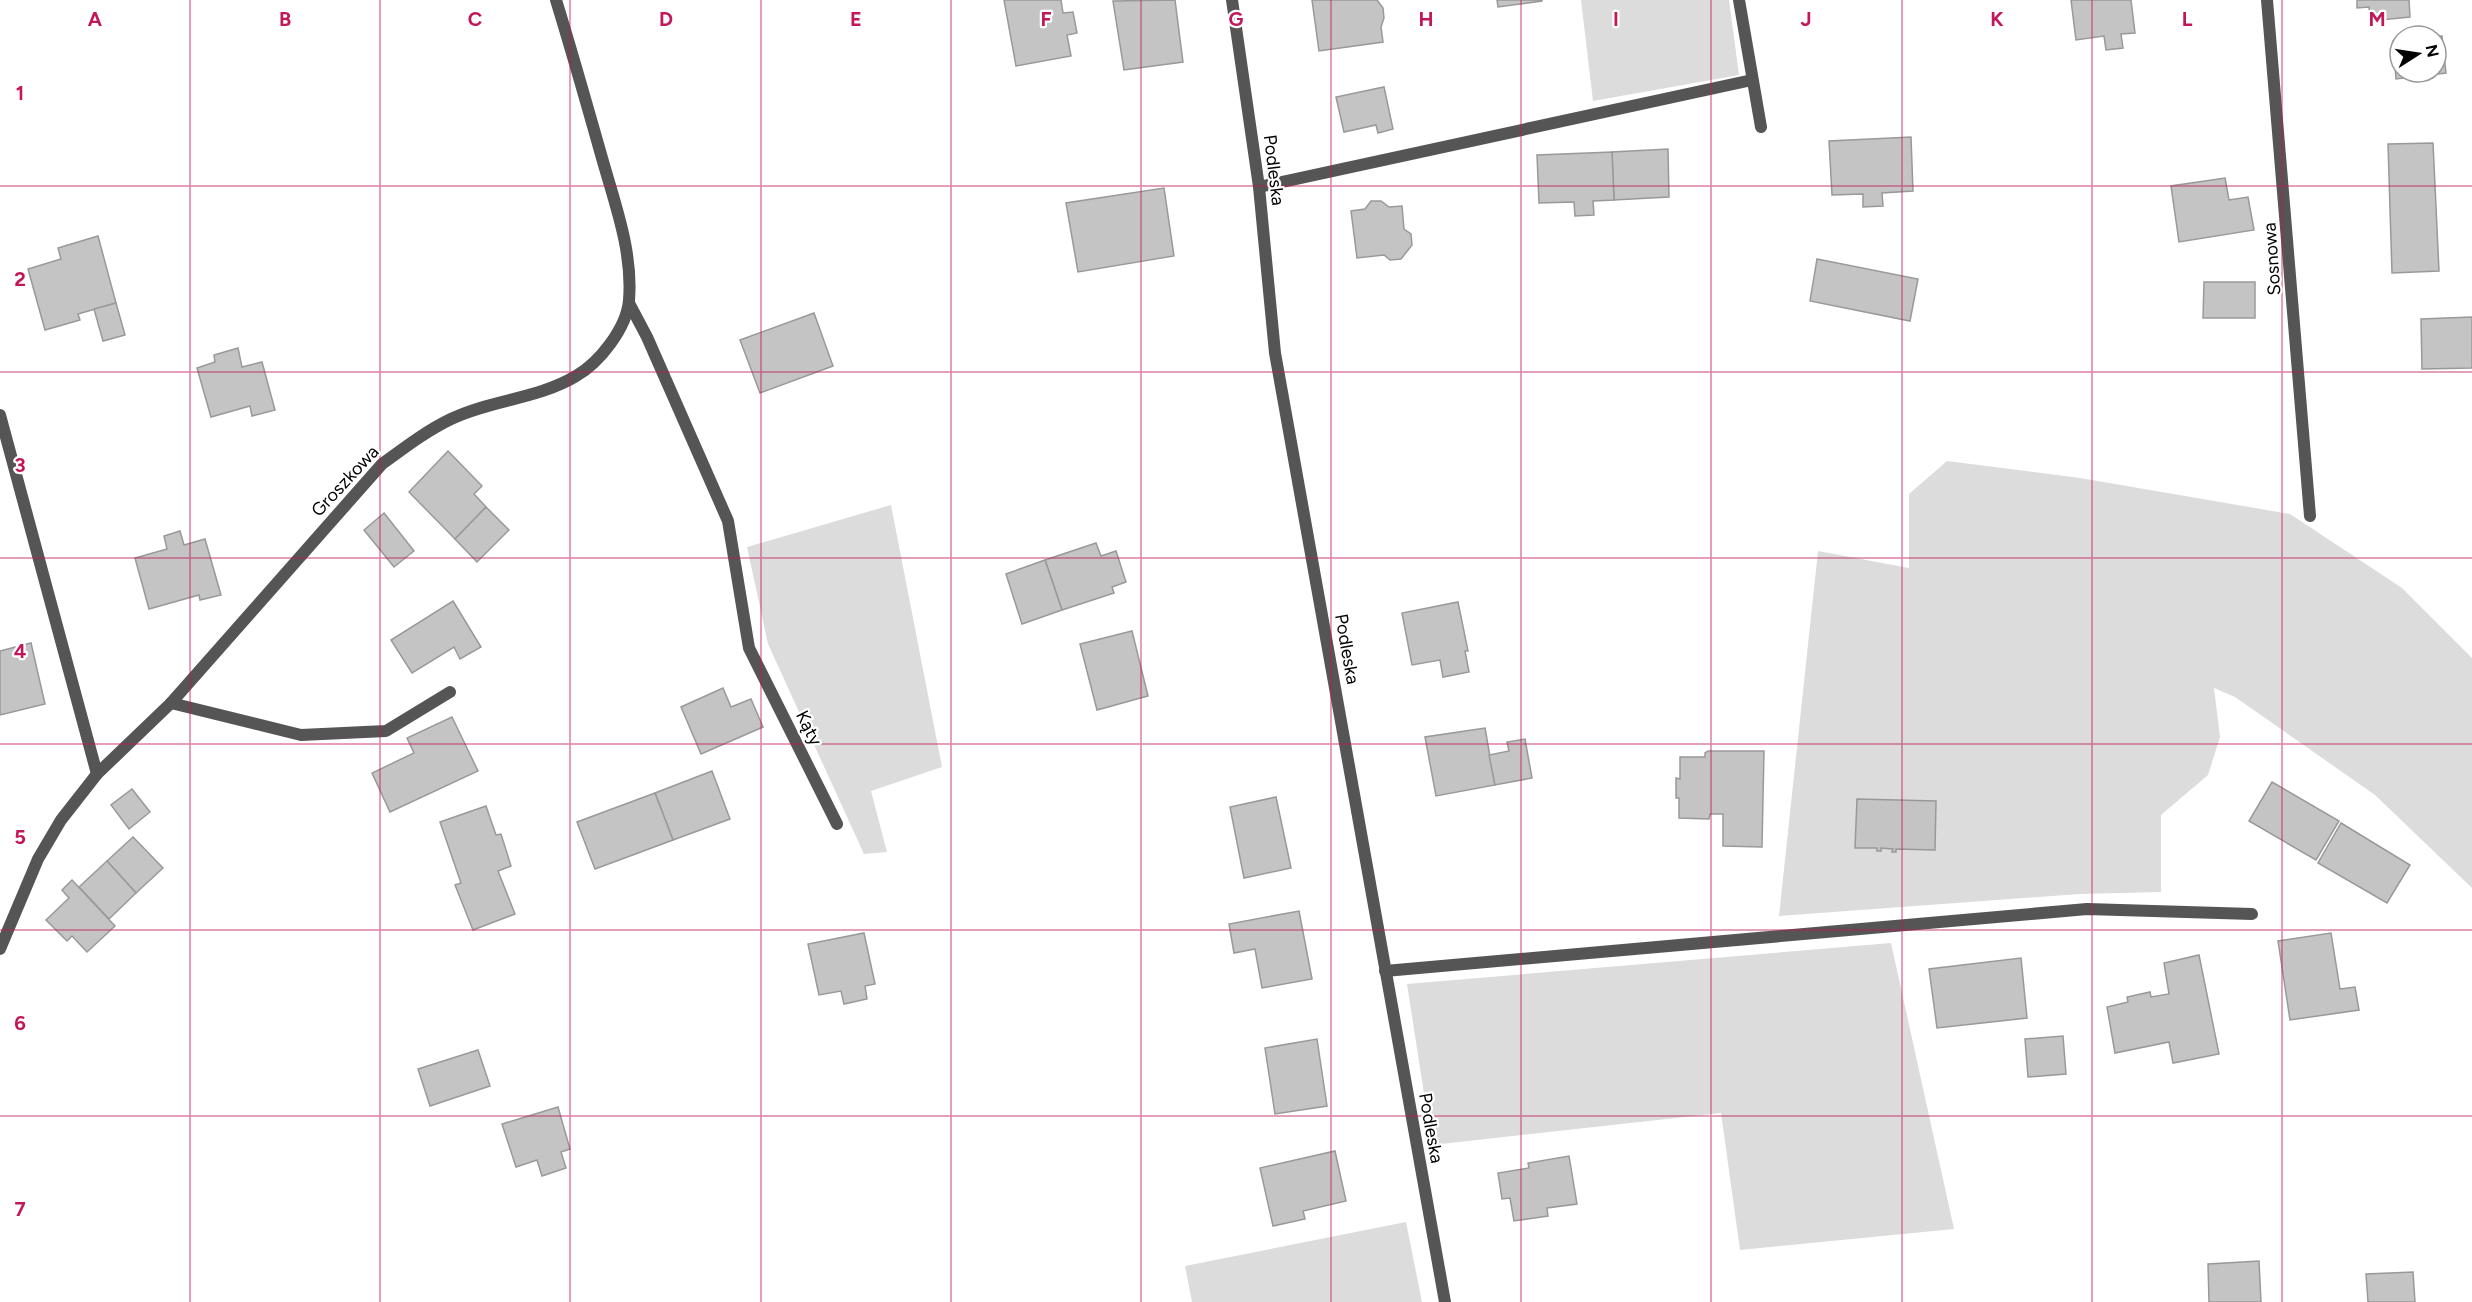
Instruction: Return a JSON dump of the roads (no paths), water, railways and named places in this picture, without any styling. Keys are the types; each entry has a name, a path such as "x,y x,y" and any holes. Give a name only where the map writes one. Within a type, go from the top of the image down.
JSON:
{"street":[{"name":"Groszkowa","path":"0,949 38,859 61,820 96,774 171,703 382,464 414,440 452,418 545,390 576,377 600,359 617,332 629,303 629,262 619,219 556,0"},
{"name":"Podleska","path":"1232,0 1259,187 1275,353 1445,1302"},
{"path":"1739,0 1761,127"},
{"name":"Sosnowa","path":"2268,0 2310,516"},
{"path":"1259,187 1752,80"},
{"name":"Kąty","path":"629,303 647,337 728,521 748,648 837,824"},
{"path":"0,415 96,774"},
{"path":"171,703 302,735 386,730 450,692"},
{"path":"1385,972 2087,909 2252,914"}]}
